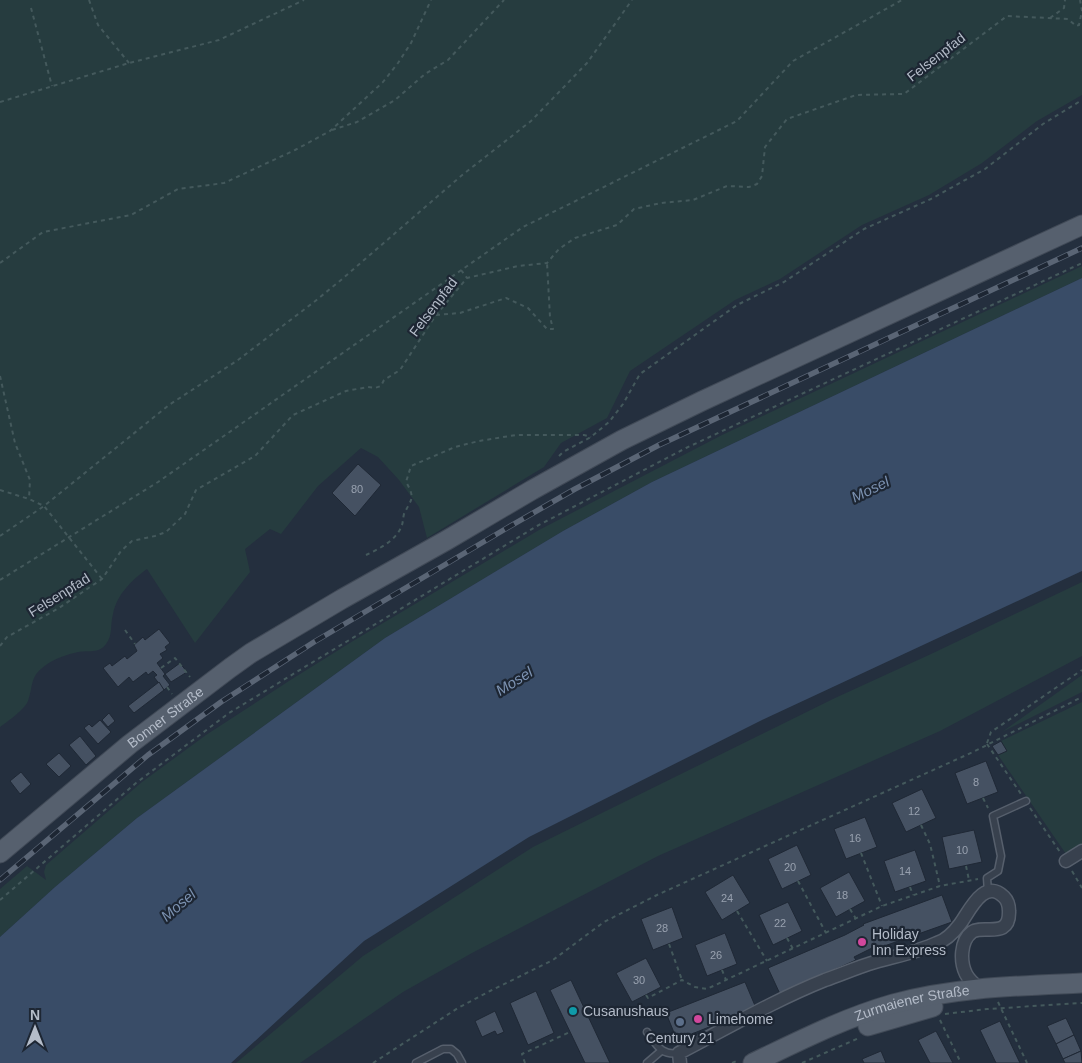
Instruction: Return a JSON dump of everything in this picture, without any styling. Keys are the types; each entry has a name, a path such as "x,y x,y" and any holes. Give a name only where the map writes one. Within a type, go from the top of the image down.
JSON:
{"main road":[{"name":"Bonner Straße","path":"0,853 130,744 230,668 342,599 622,440 1082,225"},
{"name":"Zurmaiener Straße","path":"753,1063 816,1033 865,1014 919,998 979,988 1082,983"},
{"name":"Zurmaiener Straße","path":"780,1063 810,1048 878,1022 940,1006 996,998 1082,994"}],"street":[{"path":"1066,862 1082,851"},
{"path":"679,1058 801,990 873,962 943,941 960,924 977,899 988,892 996,893 1004,897 1008,903 1009,915 1003,927 972,932 965,943 962,958 967,976 979,988"}],"lane":[{"path":"988,892 988,878 998,871 1001,856 993,816 1026,801"},
{"path":"648,1032 661,1051 679,1058"},
{"path":"416,1063 443,1049 451,1049 457,1054 462,1063"},
{"path":"647,1063 661,1051"}],"path":[{"path":"89,0 98,25 129,63"},
{"path":"0,102 129,63 219,40 304,0"},
{"path":"330,131 383,82 398,63 411,43 431,0"},
{"path":"0,263 43,232 131,215 178,189 224,183 295,150 330,131 356,122 395,100 425,74 448,60 504,0"},
{"path":"0,536 44,506 169,405 238,360 314,302 460,176 531,121 587,64 632,0"},
{"path":"0,580 68,536 158,482 523,227 737,120 793,62 902,0"},
{"path":"1050,18 1064,8 1065,0"},
{"name":"Felsenpfad","path":"0,646 7,638 60,608 102,579 121,551 132,541 166,532 185,514 196,490 255,456 293,415 346,391 381,386 384,380 400,370 436,315 467,278 518,266 547,263 559,249 575,238 617,225 634,209 661,203 693,200 727,186 749,187 757,184 762,176 765,147 787,119 856,95 904,94 1007,16 1068,19 1076,26 1079,25 1081,23 1082,11 1080,0"},
{"path":"32,8 52,86"},
{"path":"560,474 556,465 557,458 563,452 591,437 609,422 623,404 640,374 737,305 784,282 864,229 931,199 985,169 1043,124 1082,100"},
{"path":"436,315 460,312 506,298 528,308 547,328 553,329 550,317 547,263"},
{"path":"0,900 136,783 229,712 537,526 686,448 1082,263"},
{"path":"461,270 467,278"},
{"path":"0,376 15,443 30,480 29,499"},
{"path":"366,555 381,548 402,526 403,518 411,503 412,496 406,482 411,466 456,447 507,437 548,434 584,435 591,437"},
{"path":"0,490 44,506 102,579"},
{"path":"125,630 135,644"},
{"path":"161,668 175,658 190,677"},
{"path":"987,743 991,732 1082,670"},
{"path":"374,1063 458,1008 554,960 604,922 657,895 973,752 987,743 1082,697"},
{"path":"987,743 1082,888"},
{"path":"983,798 993,816"},
{"path":"921,826 930,844 940,886"},
{"path":"861,853 882,906"},
{"path":"966,866 969,880"},
{"path":"669,944 682,980 694,987 707,989 882,906 940,886 988,878"},
{"path":"798,882 826,933"},
{"path":"910,886 913,895"},
{"path":"850,909 856,919"},
{"path":"737,911 767,961"},
{"path":"787,938 793,949"},
{"path":"722,970 726,980"},
{"path":"646,995 648,998 682,980"},
{"path":"996,998 1027,1063"},
{"path":"1066,1003 1068,1009"},
{"path":"938,1015 961,1063"},
{"path":"526,1063 522,1054 570,1032"}],"green space":[{"path":"0,0 1082,0 1082,95 1037,121 982,163 929,195 862,225 780,279 735,300 630,371 607,418 561,443 544,467 427,538 419,507 399,480 378,457 361,448 318,486 281,534 270,529 245,549 250,572 195,643 147,569 131,583 118,600 112,618 110,637 103,647 97,650 70,654 46,665 34,677 26,704 16,715 0,727"},
{"path":"1082,266 1082,278 652,482 563,531 385,638 137,818 55,887 0,937 0,889 27,866 46,880 44,872 46,865 142,782 206,735 353,641 539,530 722,435"},
{"path":"1082,582 1082,656 940,731 658,856 472,953 403,992 300,1063 236,1063 363,956 533,847 835,698"},
{"path":"1082,675 1082,692 1002,732"},
{"path":"1082,702 1082,844 1066,854 998,755 1007,751 1001,741"}],"water":[{"name":"Mosel","path":"1082,278 1082,571 762,720 529,837 364,941 231,1063 0,1063 0,937 55,887 137,818 385,638 563,531 652,482"}],"building":[{"path":"358,464 381,485 355,516 332,493"},
{"path":"159,629 170,643 165,647 167,650 160,654 163,658 157,663 170,685 164,690 154,677 157,675 153,671 148,675 146,672 133,682 129,677 118,687 103,668 110,663 112,666 125,656 127,659 137,651 134,645 143,637 145,640"},
{"path":"180,663 187,672 171,682 165,674"},
{"path":"159,682 164,690 134,713 128,706"},
{"path":"109,713 115,721 108,727 102,720"},
{"path":"100,720 111,732 98,744 84,728 89,724 92,727"},
{"path":"80,736 96,756 86,765 69,745"},
{"path":"1001,741 1007,751 998,755 992,746"},
{"path":"59,753 71,766 59,777 46,764"},
{"path":"986,761 998,792 967,804 955,773"},
{"path":"21,772 31,784 20,794 10,781"},
{"path":"922,789 936,818 906,832 892,803"},
{"path":"865,817 877,847 846,859 834,829"},
{"path":"974,830 982,862 949,869 942,837"},
{"path":"797,845 811,875 782,889 768,859"},
{"path":"915,850 926,881 895,892 884,861"},
{"path":"849,872 865,901 836,917 820,888"},
{"path":"733,875 750,903 722,920 705,892"},
{"name":"Holiday Inn Express","path":"942,895 952,922 873,950 872,948 854,957 856,960 780,994 768,968 845,935 863,924"},
{"path":"788,902 802,931 773,945 759,915"},
{"path":"672,907 683,938 653,950 641,919"},
{"path":"725,933 737,964 707,976 695,945"},
{"path":"646,958 661,987 632,1002 616,973"},
{"name":"Cusanushaus","path":"571,980 610,1063 585,1063 550,990"},
{"path":"745,982 756,1008 677,1040 666,1013"},
{"path":"536,991 554,1033 528,1045 510,1003"},
{"path":"495,1011 504,1032 497,1035 495,1031 482,1037 475,1021"},
{"path":"1066,1018 1074,1035 1056,1044 1047,1026"},
{"path":"1000,1021 1020,1063 996,1063 980,1030"},
{"path":"936,1031 953,1063 930,1063 918,1040"},
{"path":"1074,1035 1081,1051 1063,1059 1056,1044"},
{"path":"881,1051 886,1063 864,1063 862,1059"},
{"path":"1081,1051 1082,1063 1065,1063 1063,1059"}],"railway":[{"path":"0,880 148,755 221,702 314,642 507,528 575,489 659,445 1082,248"}],"place":[{"name":"Holiday Inn Express","path":"862,942"},
{"name":"Cusanushaus","path":"573,1011"},
{"name":"Limehome","path":"698,1019"},
{"name":"Century 21","path":"680,1022"}]}
